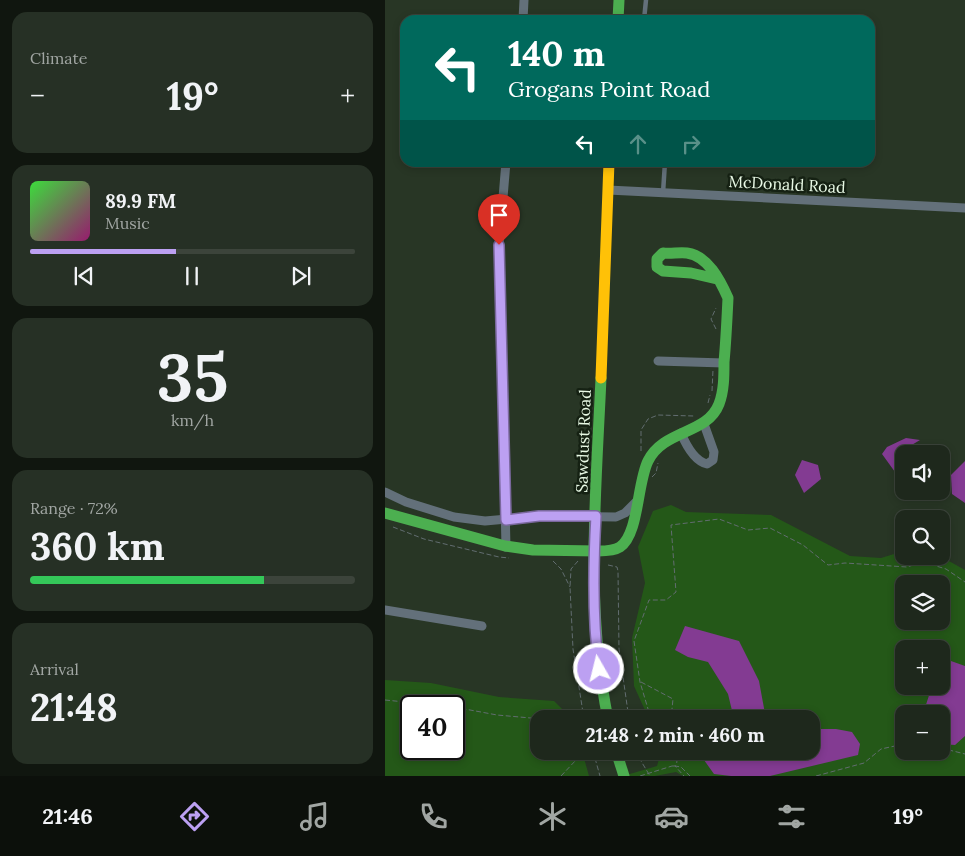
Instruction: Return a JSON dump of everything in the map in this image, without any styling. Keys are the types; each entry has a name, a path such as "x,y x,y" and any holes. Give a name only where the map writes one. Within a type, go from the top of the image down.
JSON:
{"street":[{"path":"523,15 524,0"},
{"path":"618,15 619,0"},
{"path":"506,167 499,245 506,547"},
{"name":"Sawdust Road","path":"606,710 594,630 594,551 609,167"},
{"name":"McDonald Road","path":"608,190 965,208"},
{"path":"385,513 468,538 506,547 538,550 594,551 612,550 624,543 631,528 645,465 650,455 665,440 681,434 717,410 721,401 719,363 727,298 711,266 691,254 663,254 657,259 657,267 663,271 691,273 717,279"},
{"path":"658,361 719,363"},
{"path":"681,434 701,462 707,464 713,460 714,452 701,420"},
{"path":"385,492 406,502 454,517 485,521 539,516 616,517 636,502"},
{"path":"385,610 482,626"},
{"path":"619,760 623,776"}],"lane":[{"path":"644,15 646,0"},
{"path":"663,193 665,167"}],"path":[{"path":"718,335 711,319 719,304"},
{"path":"706,408 719,363"},
{"path":"641,458 641,430 648,419 658,415 701,420"},
{"path":"650,480 657,473 658,463"},
{"path":"648,710 640,682 634,641 649,600 666,600 676,592 671,525 719,519 748,530 770,528 803,544 828,565 845,563 907,567 923,562 946,569 965,582"},
{"path":"583,558 571,569 570,587 573,649 583,710"},
{"path":"608,564 617,567 618,571 619,649 628,710"},
{"path":"640,682 673,700 672,710"},
{"path":"385,700 400,702"},
{"path":"465,709 497,715 530,718"},
{"path":"816,776 864,763 881,749 895,746"},
{"path":"950,750 965,754"},
{"path":"561,776 576,760"},
{"path":"596,760 600,776"},
{"path":"640,760 650,776"},
{"path":"673,766 676,760"},
{"path":"673,766 684,776"},
{"path":"640,776 673,766 681,767 690,776"}],"green space":[{"path":"671,505 686,512 771,515 850,556 881,558 895,554 895,565 950,565 950,562 965,570 965,776 683,776 676,772 655,776 623,776 657,766 659,760 820,760 820,710 645,710 634,686 632,638 645,583 638,547 653,511"},
{"path":"385,680 431,683 499,697 554,701 563,710 530,710 530,760 585,760 589,776 385,776"}],"shaded area":[{"path":"906,438 920,440 912,445 895,445 895,472 882,454 887,447"},
{"path":"802,460 818,465 821,479 804,493 795,475"},
{"path":"965,461 965,503 952,494 951,475"},
{"path":"685,626 739,641 759,681 764,710 732,710 728,694 708,662 688,657 675,650"},
{"path":"950,661 965,666 965,736 955,745 950,745 950,705 926,705 929,695 950,695"},
{"path":"820,729 852,732 860,744 858,755 770,776 714,774 704,760 820,760"}],"traffic: fast":[{"path":"618,15 619,0"},
{"path":"385,513 505,546 533,550 598,551 612,550 620,547 631,531 644,470 648,461 664,443 695,427 713,414 719,404 723,389 728,298 721,284 707,264 694,255 687,253 663,253 657,259 657,267 663,271 691,273 717,279"},
{"path":"601,378 595,506 594,592 601,677 606,710"},
{"path":"619,760 624,776"}],"traffic: slow":[{"path":"601,378 609,167"}],"route":[{"path":"499,245 506,520 539,516 596,516 593,602 594,630 599,669"}]}
